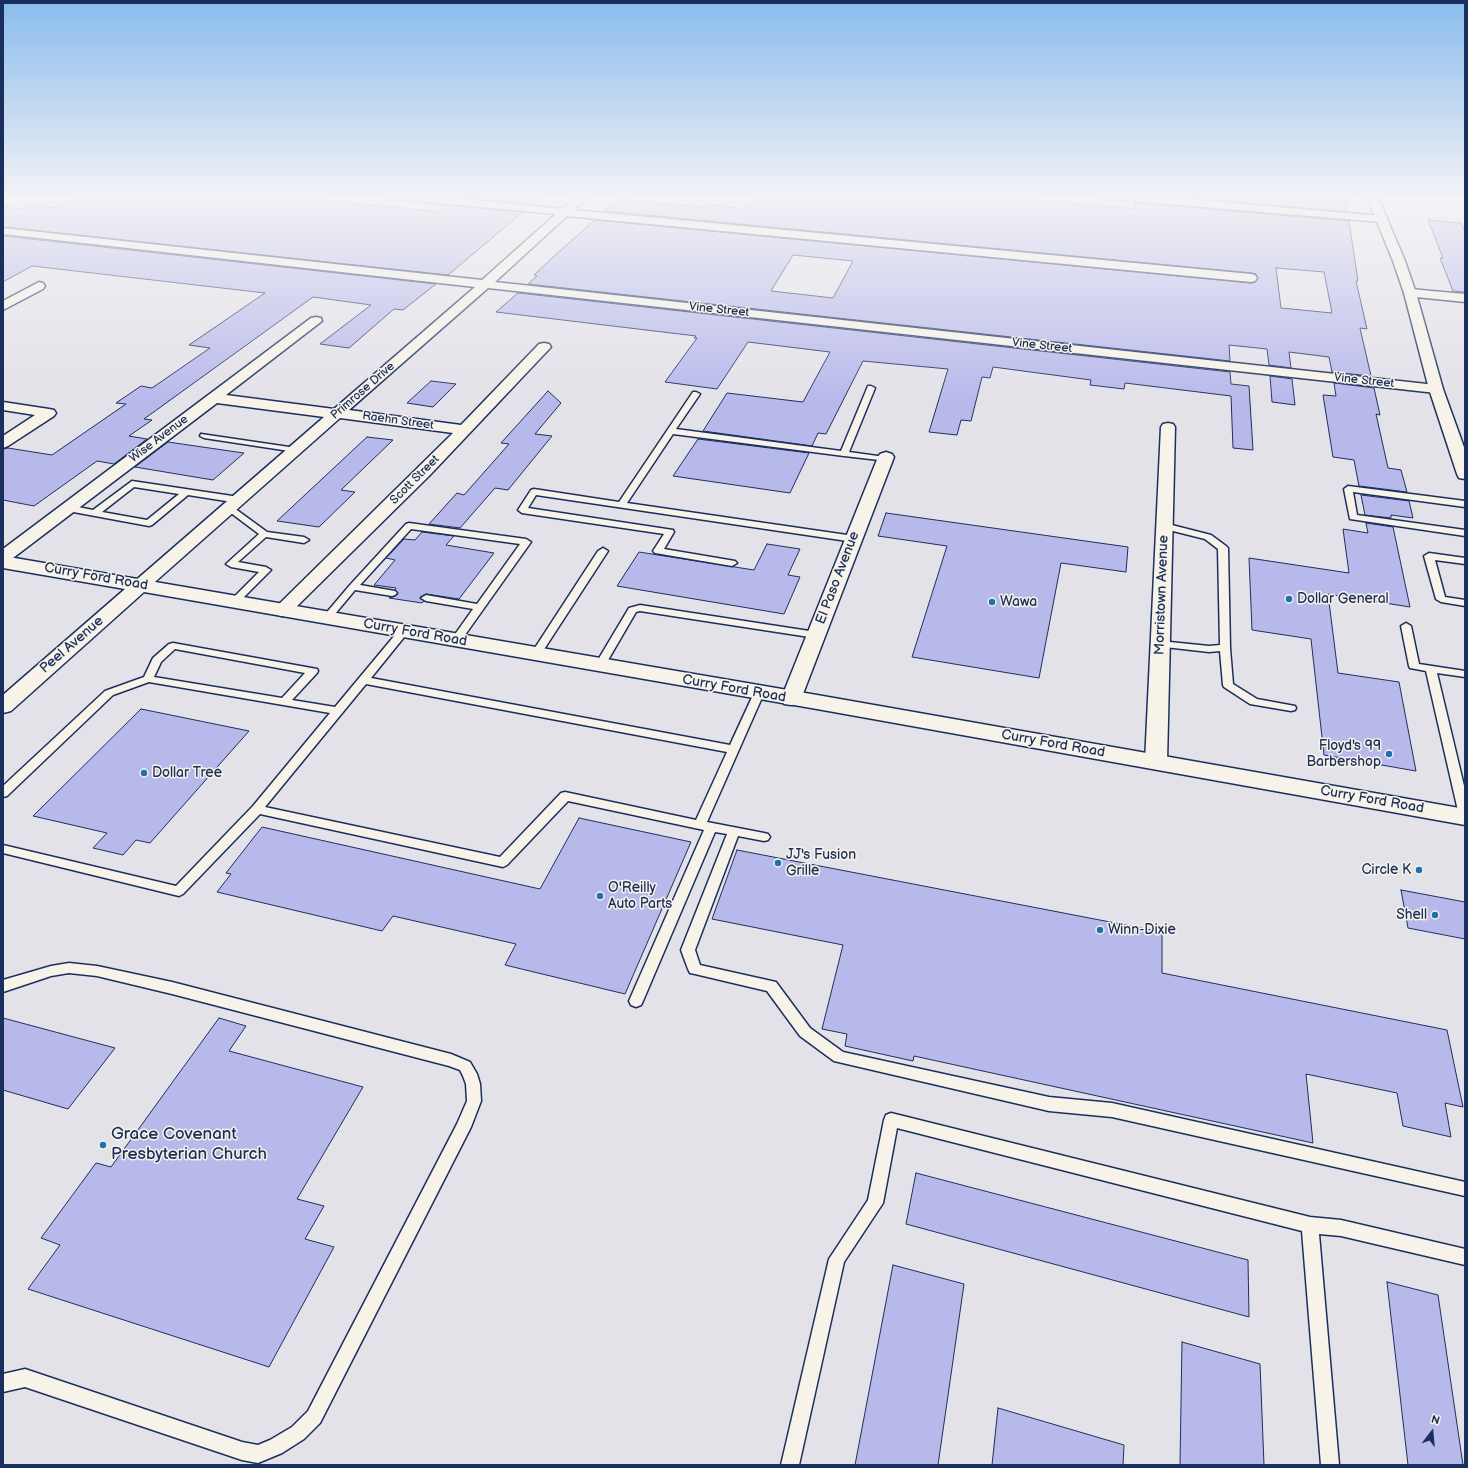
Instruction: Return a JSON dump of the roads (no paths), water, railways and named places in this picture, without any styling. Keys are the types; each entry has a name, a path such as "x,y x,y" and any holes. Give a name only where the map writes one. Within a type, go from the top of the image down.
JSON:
{"street":[{"name":"Vine Street","path":"299,264 1436,390"},
{"name":"Primrose Drive","path":"141,585 508,264"},
{"path":"1100,264 1251,278"},
{"path":"1400,264 1410,293 1436,390 1465,474"},
{"path":"3,306 39,286"},
{"path":"1410,293 1465,298"},
{"name":"Wise Avenue","path":"3,557 316,320"},
{"name":"Scott Street","path":"282,610 424,472 544,347"},
{"name":"Raehn Street","path":"213,398 308,411 364,416 464,430"},
{"path":"3,406 48,413 3,443"},
{"name":"Morristown Avenue","path":"1156,762 1168,427"},
{"name":"El Paso Avenue","path":"791,699 885,458"},
{"name":"Curry Ford Road","path":"3,562 791,699 824,703 1465,816"},
{"name":"Peel Avenue","path":"3,706 141,585"}],"lane":[{"path":"844,454 870,388"},
{"path":"622,504 696,394"},
{"path":"671,431 885,458"},
{"path":"204,436 296,450"},
{"path":"94,513 132,484 186,492 234,504 264,534 304,540"},
{"path":"1465,504 1348,489 1353,518 1465,533"},
{"path":"68,508 149,523 186,492"},
{"path":"732,563 658,551 670,532 522,510 534,492 854,539"},
{"path":"327,618 353,587 409,526 526,542 456,640"},
{"path":"1164,526 1208,537 1223,548 1225,648 1228,685 1254,702 1291,708"},
{"path":"234,602 266,570 230,564 264,534"},
{"path":"536,654 603,551"},
{"path":"1465,561 1429,556 1441,600 1465,603"},
{"path":"353,587 392,593"},
{"path":"426,598 479,608"},
{"path":"600,665 632,610 640,608 816,636"},
{"path":"1406,626 1414,666 1465,674"},
{"path":"3,849 179,891 257,809 404,631"},
{"path":"1160,644 1209,649 1225,648"},
{"path":"148,679 157,660 173,646 313,671 284,702"},
{"path":"1431,669 1465,816"},
{"path":"3,793 109,693 148,679 338,711"},
{"path":"364,680 733,749"},
{"path":"636,1001 705,826 733,749 759,693"},
{"path":"257,809 503,862 565,796 705,826 764,836"},
{"path":"734,831 688,950 695,969 771,986 788,1006 805,1032 839,1057 1049,1104 1112,1110 1465,1189"},
{"path":"3,1383 25,1378 242,1451 258,1454 276,1447 298,1433 314,1417 463,1127 474,1101 473,1084 470,1074 465,1066 451,1060 172,988 96,971 69,968 51,971 6,987"},
{"path":"790,1465 837,1259 875,1203 891,1120 1310,1225 1341,1228 1465,1257"},
{"path":"1310,1225 1330,1465"}],"place":[{"name":"Dollar General","path":"1289,599"},
{"name":"Wawa","path":"992,602"},
{"name":"Floyd's 99 Barbershop","path":"1389,754"},
{"name":"Dollar Tree","path":"144,773"},
{"name":"JJ's Fusion Grille","path":"778,863"},
{"name":"Circle K","path":"1419,870"},
{"name":"O'Reilly Auto Parts","path":"600,896"},
{"name":"Shell","path":"1435,915"},
{"name":"Winn-Dixie","path":"1100,930"},
{"name":"Grace Covenant Presbyterian Church","path":"103,1145"}]}
